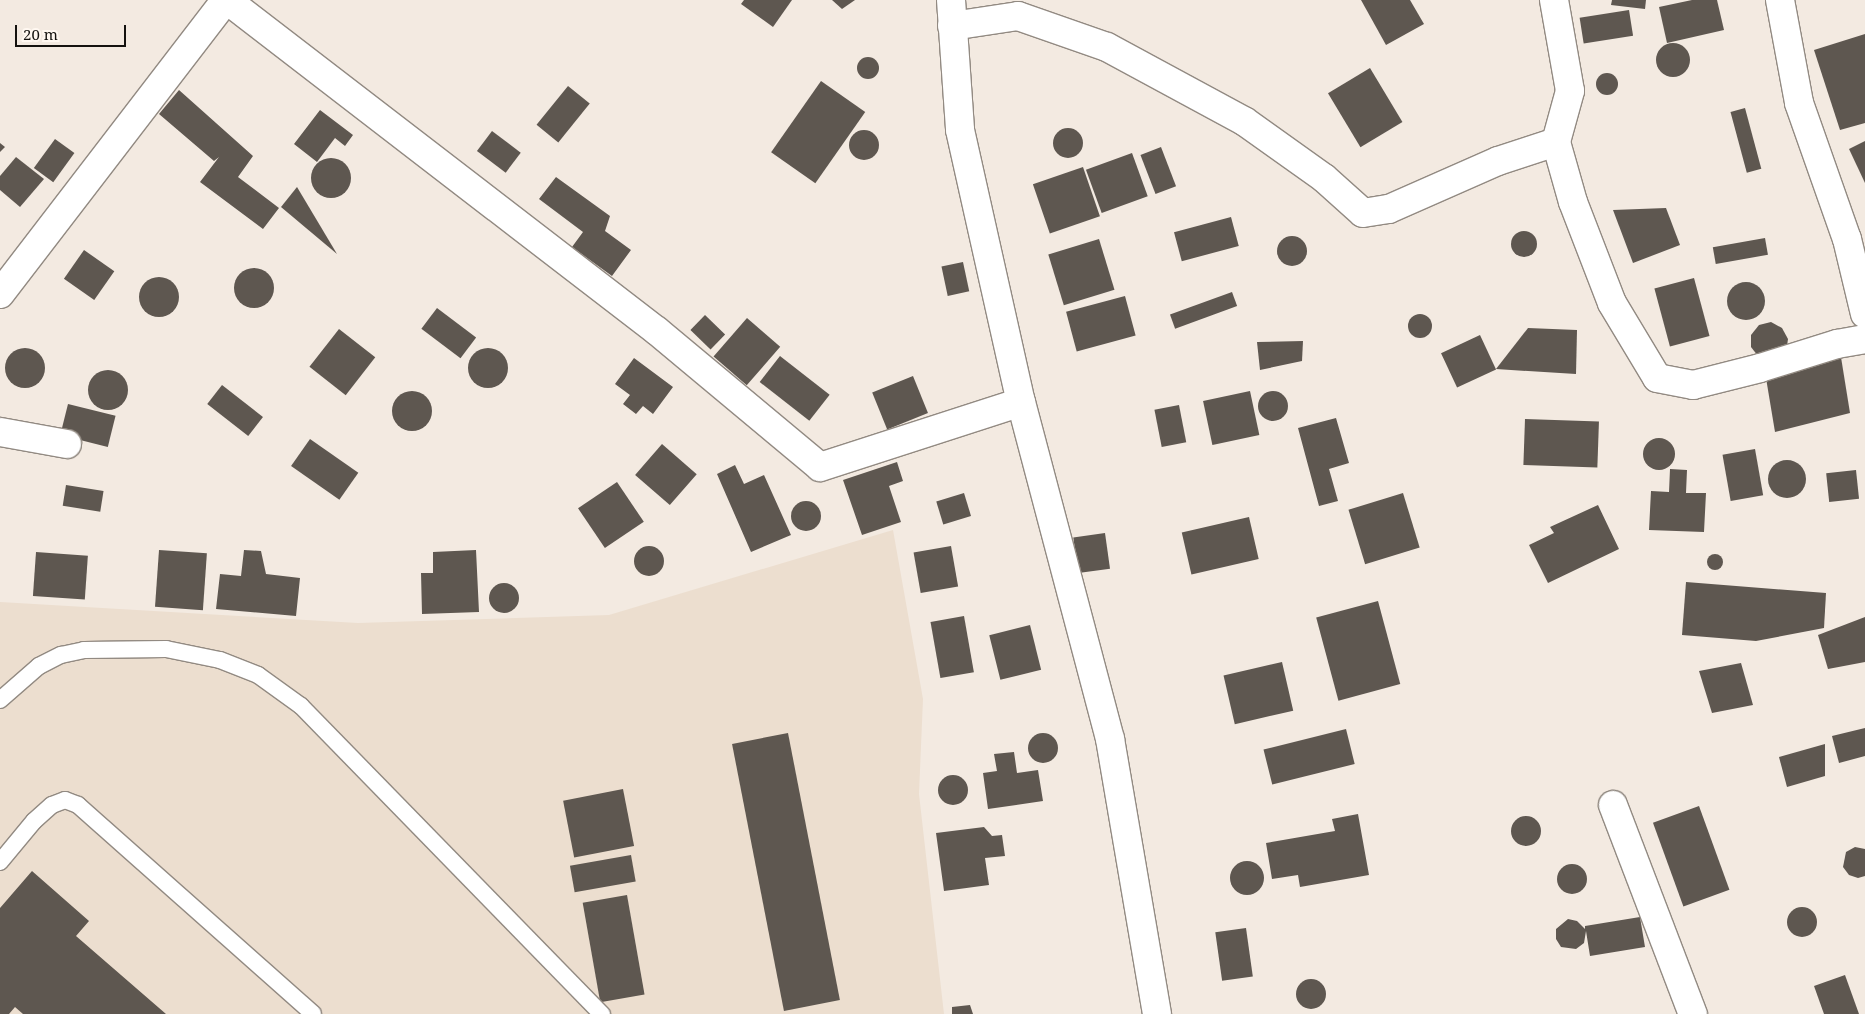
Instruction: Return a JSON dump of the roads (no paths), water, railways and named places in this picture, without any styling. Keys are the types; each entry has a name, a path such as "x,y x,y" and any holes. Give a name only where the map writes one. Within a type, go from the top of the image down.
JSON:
{"street":[{"path":"0,294 226,0 656,331 820,468 1021,402"},
{"path":"1554,0 1570,91 1556,142 1573,202 1612,303 1657,378 1693,385 1760,368 1837,344 1865,339"},
{"path":"1780,0 1799,103 1856,235 1865,314"},
{"path":"1157,1014 1110,739 1021,402 960,130 951,13 1018,8 1107,47 1244,121 1324,178 1363,213 1389,209 1498,161 1556,142"},
{"path":"0,432 67,444"},
{"path":"1613,805 1693,1014"}],"lane":[{"path":"0,700 39,666 61,655 84,650 140,648 194,654 240,666 258,675 307,712 602,1014"},
{"path":"0,862 34,821 52,805 64,800 78,806 313,1014"}]}
